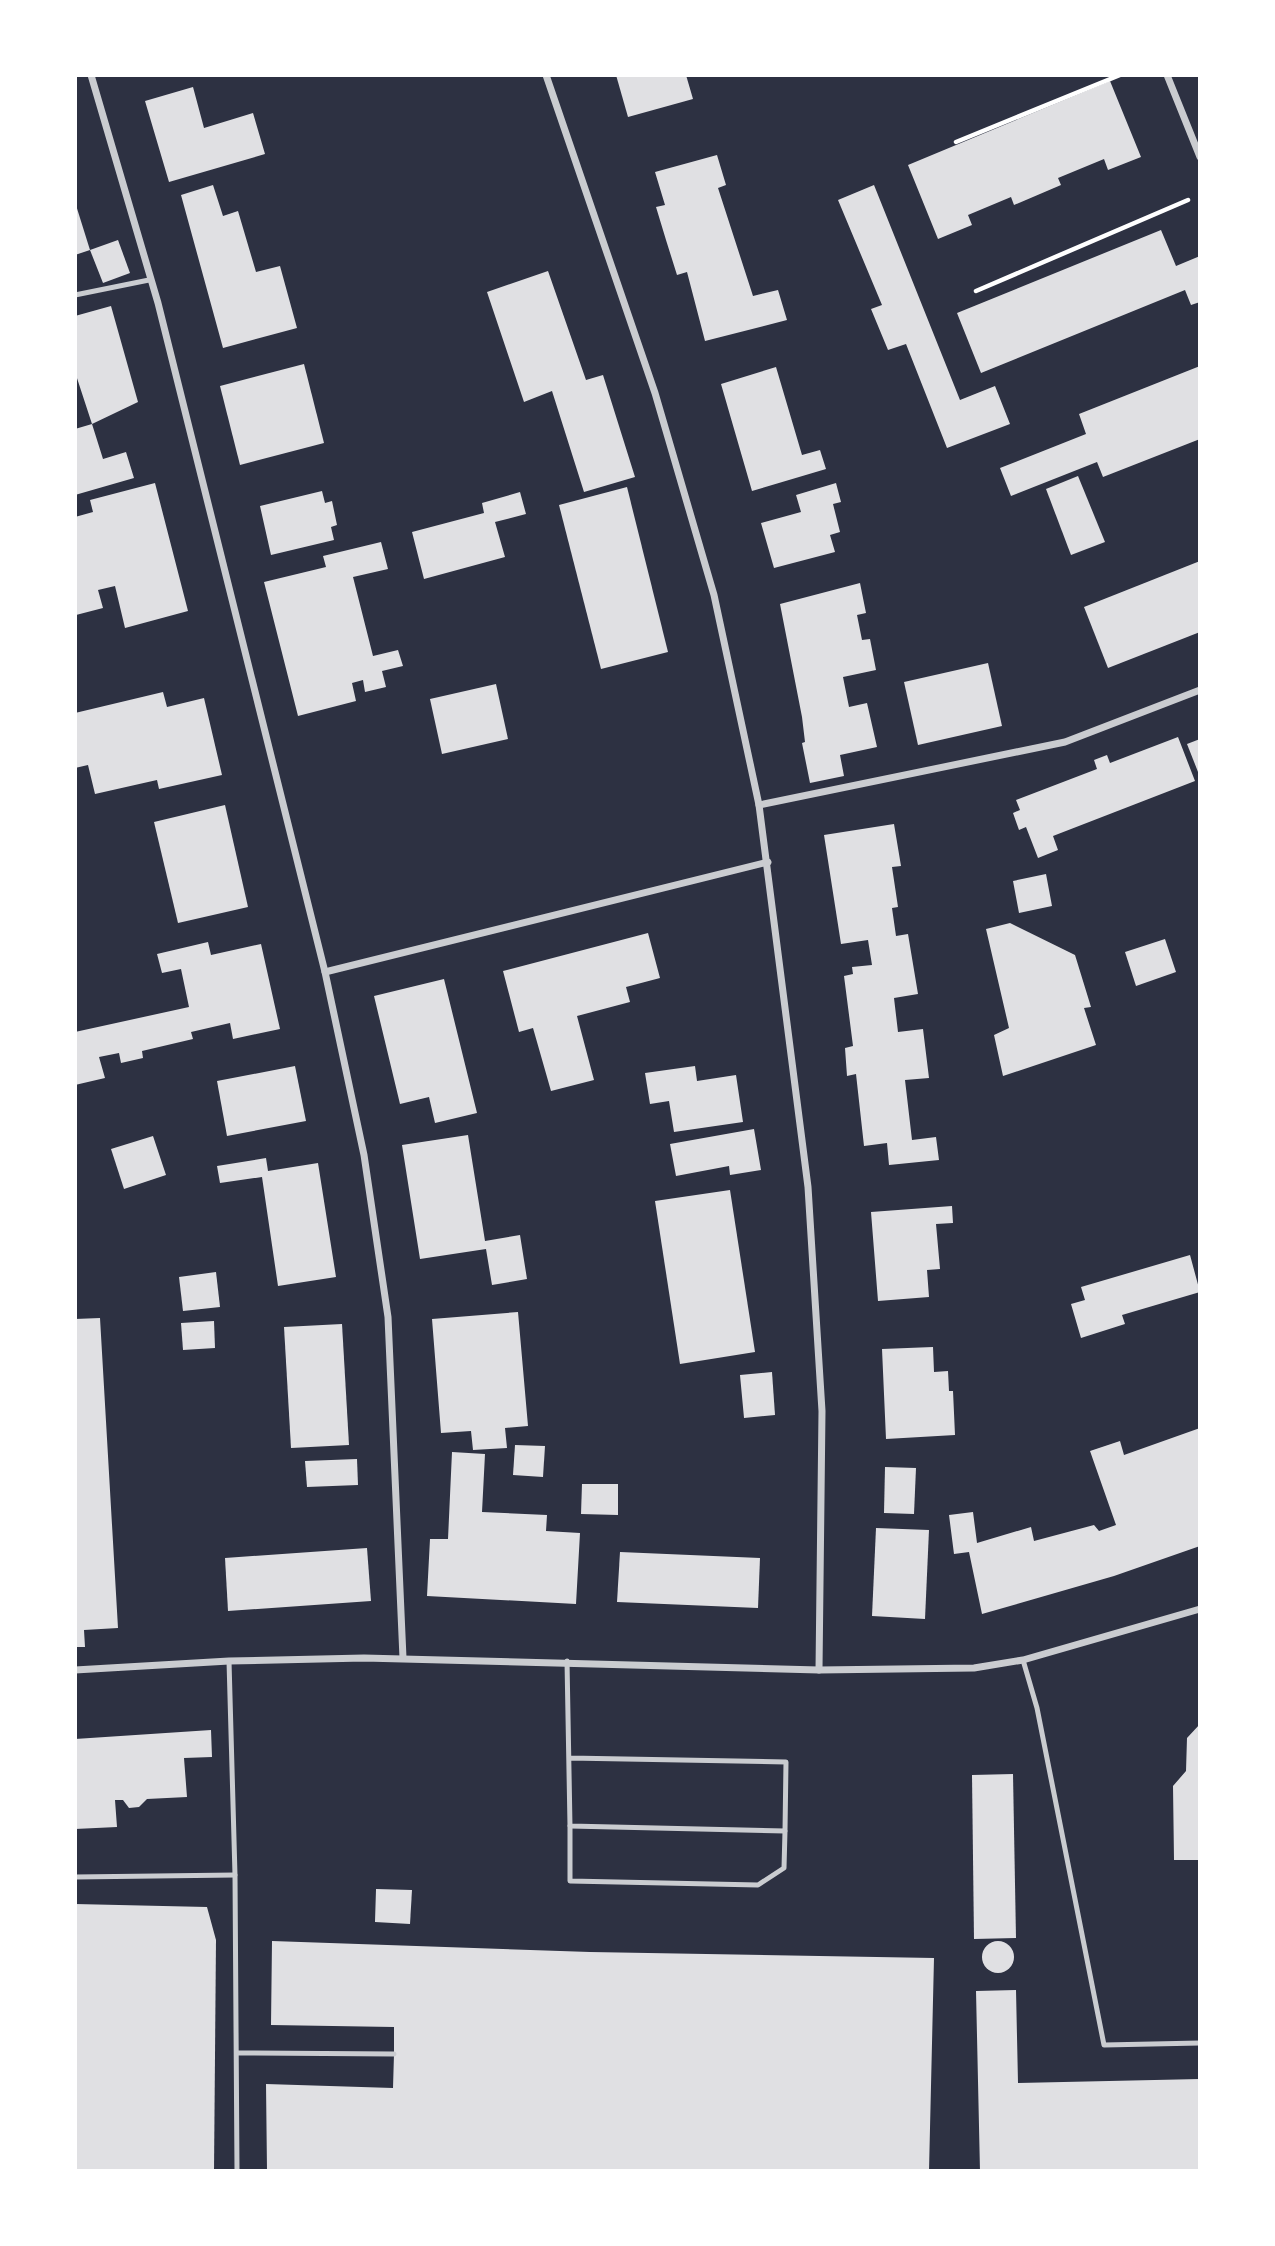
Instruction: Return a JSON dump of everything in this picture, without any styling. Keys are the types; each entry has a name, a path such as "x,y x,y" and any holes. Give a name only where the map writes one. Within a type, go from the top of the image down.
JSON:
{"street":[{"path":"91,75 149,280 158,303 325,972 364,1155 388,1317 403,1658"},
{"path":"546,75 655,393 681,481 714,595 759,806 810,1213 822,1410 819,1670"},
{"path":"1167,75 1200,157"},
{"path":"759,806 1065,742 1200,690"},
{"path":"325,972 768,862"},
{"path":"75,1670 229,1661 403,1658 819,1670 974,1668 1023,1660 1200,1609"}],"lane":[{"path":"75,295 149,280"},
{"path":"1023,1660 1037,1709 1104,2045 1200,2043"},
{"path":"229,1661 235,1875 237,2171"},
{"path":"567,1661 570,1881 758,1885 784,1868 786,1762 569,1758"},
{"path":"570,1826 785,1831"},
{"path":"75,1877 235,1875"},
{"path":"237,2053 394,2053"}],"path":[{"path":"956,142 1120,75"},
{"path":"976,291 1188,200"}],"building":[{"path":"616,75 686,75 693,99 628,117"},
{"path":"1110,81 1141,157 1108,170 1104,159 1058,178 1061,185 1014,205 1011,197 968,215 972,225 938,239 908,165"},
{"path":"193,87 204,128 253,113 265,154 169,182 145,101"},
{"path":"717,155 726,185 718,188 753,296 778,290 787,320 705,341 687,272 677,275 656,207 665,205 655,172"},
{"path":"213,185 223,216 238,211 256,272 280,266 297,328 223,348 181,195"},
{"path":"874,185 960,400 995,386 1010,424 947,448 906,344 888,350 871,309 882,305 838,200"},
{"path":"75,202 90,250 75,255"},
{"path":"1161,230 1176,266 1200,256 1200,302 1191,305 1185,290 981,373 957,313"},
{"path":"118,240 130,273 103,283 90,250"},
{"path":"548,271 586,380 603,375 635,477 584,492 552,391 524,402 487,292"},
{"path":"111,306 138,402 92,424 75,372 75,316"},
{"path":"304,364 324,443 240,465 220,386"},
{"path":"1200,366 1200,439 1103,477 1097,462 1011,496 1000,468 1086,434 1079,414"},
{"path":"776,367 802,455 820,450 826,469 752,491 721,384"},
{"path":"92,424 103,459 126,452 134,478 75,495 75,429"},
{"path":"1078,476 1105,542 1071,555 1046,489"},
{"path":"155,483 188,611 125,628 115,586 98,590 103,608 76,615 75,517 93,512 90,500"},
{"path":"836,483 841,502 833,504 840,532 830,535 835,552 774,568 761,523 801,512 796,495"},
{"path":"627,487 668,652 601,669 559,505"},
{"path":"322,491 325,503 332,501 337,525 331,527 334,540 271,555 260,506"},
{"path":"520,492 526,514 495,522 505,557 424,579 412,532 484,513 482,503"},
{"path":"381,542 388,569 353,577 373,656 398,650 403,666 382,671 386,687 365,692 363,680 352,683 356,701 298,716 264,582 326,567 323,556"},
{"path":"1200,561 1200,632 1108,668 1084,607"},
{"path":"860,583 866,613 857,615 862,640 870,639 876,670 843,677 849,707 867,703 877,747 840,755 844,776 810,783 802,743 805,742 802,717 780,604"},
{"path":"988,663 1002,726 918,745 904,682"},
{"path":"496,684 508,739 442,754 430,699"},
{"path":"163,692 167,707 204,698 222,775 159,789 157,780 95,794 88,765 75,768 75,713"},
{"path":"1178,737 1195,781 1053,836 1058,850 1038,858 1026,827 1019,830 1013,813 1020,810 1016,800 1097,769 1094,760 1107,755 1110,763"},
{"path":"1200,739 1200,777 1187,744"},
{"path":"225,805 248,907 178,923 154,822"},
{"path":"894,824 901,866 892,867 898,907 892,908 896,936 908,934 918,994 894,998 898,1032 923,1029 929,1078 905,1080 912,1140 936,1137 939,1160 889,1165 887,1143 864,1146 856,1074 847,1076 845,1048 853,1046 844,976 853,974 852,967 872,965 868,940 841,944 824,835"},
{"path":"1046,874 1052,906 1019,913 1013,881"},
{"path":"1010,923 1075,955 1091,1007 1084,1008 1096,1045 1003,1076 994,1035 1009,1028 986,929"},
{"path":"648,933 660,978 626,987 630,1002 577,1016 594,1080 551,1091 533,1028 519,1032 503,971"},
{"path":"1165,939 1176,972 1136,986 1125,952"},
{"path":"208,942 211,955 261,944 280,1029 233,1039 230,1023 191,1032 193,1039 142,1051 143,1058 121,1063 119,1053 99,1057 105,1078 75,1085 75,1032 189,1007 181,969 162,973 157,954"},
{"path":"444,979 477,1113 435,1123 429,1097 400,1104 374,996"},
{"path":"295,1066 306,1121 227,1136 217,1081"},
{"path":"695,1066 697,1081 736,1075 743,1122 674,1132 669,1101 650,1104 645,1073"},
{"path":"754,1129 761,1170 730,1175 729,1166 676,1176 670,1144"},
{"path":"468,1135 485,1241 520,1235 527,1279 492,1285 486,1249 420,1259 402,1145"},
{"path":"153,1136 166,1175 124,1189 111,1149"},
{"path":"266,1158 268,1171 318,1163 336,1277 278,1286 262,1177 220,1183 217,1166"},
{"path":"730,1190 755,1352 680,1364 655,1201"},
{"path":"952,1206 953,1223 936,1224 940,1269 927,1270 929,1297 878,1301 871,1212"},
{"path":"1190,1255 1200,1292 1122,1315 1125,1324 1081,1338 1071,1304 1085,1300 1081,1287"},
{"path":"216,1272 220,1307 183,1311 179,1277"},
{"path":"518,1312 528,1426 505,1428 507,1448 473,1450 471,1431 441,1433 432,1319"},
{"path":"100,1318 118,1628 84,1630 85,1647 75,1647 75,1319"},
{"path":"214,1321 215,1348 183,1350 181,1323"},
{"path":"342,1324 349,1445 291,1448 284,1327"},
{"path":"933,1347 934,1372 948,1371 949,1391 953,1391 955,1435 886,1439 882,1349"},
{"path":"772,1372 775,1415 744,1418 740,1375"},
{"path":"1200,1428 1200,1546 1114,1576 982,1614 969,1552 954,1554 949,1515 973,1512 977,1543 1031,1527 1034,1541 1094,1525 1099,1531 1116,1525 1090,1451 1120,1441 1124,1455"},
{"path":"515,1445 545,1446 543,1477 513,1475"},
{"path":"452,1452 485,1454 482,1512 547,1515 546,1531 580,1533 576,1604 427,1596 430,1539 448,1539"},
{"path":"357,1459 358,1485 307,1487 305,1461"},
{"path":"885,1467 916,1468 914,1514 884,1513"},
{"path":"582,1484 618,1484 618,1515 581,1514"},
{"path":"876,1528 929,1530 925,1619 872,1616"},
{"path":"367,1548 371,1601 228,1611 225,1558"},
{"path":"620,1552 760,1558 758,1608 617,1602"},
{"path":"1200,1724 1200,1860 1174,1860 1173,1786 1186,1771 1187,1738"},
{"path":"211,1730 212,1757 184,1758 187,1797 147,1799 139,1807 129,1808 123,1800 115,1800 117,1827 75,1829 75,1739"},
{"path":"1013,1774 1016,1938 974,1939 972,1775"},
{"path":"376,1889 412,1890 410,1924 375,1922"},
{"path":"75,1904 207,1907 216,1940 214,2171 75,2171"},
{"path":"272,1941 590,1952 934,1958 929,2171 267,2171 266,2084 393,2088 394,2054 394,2027 271,2025"},
{"path":"998,1941 1009,1946 1014,1957 1009,1968 998,1973 987,1968 982,1957 987,1946"},
{"path":"1016,1990 1018,2083 1200,2079 1200,2171 980,2171 976,1991"}]}
